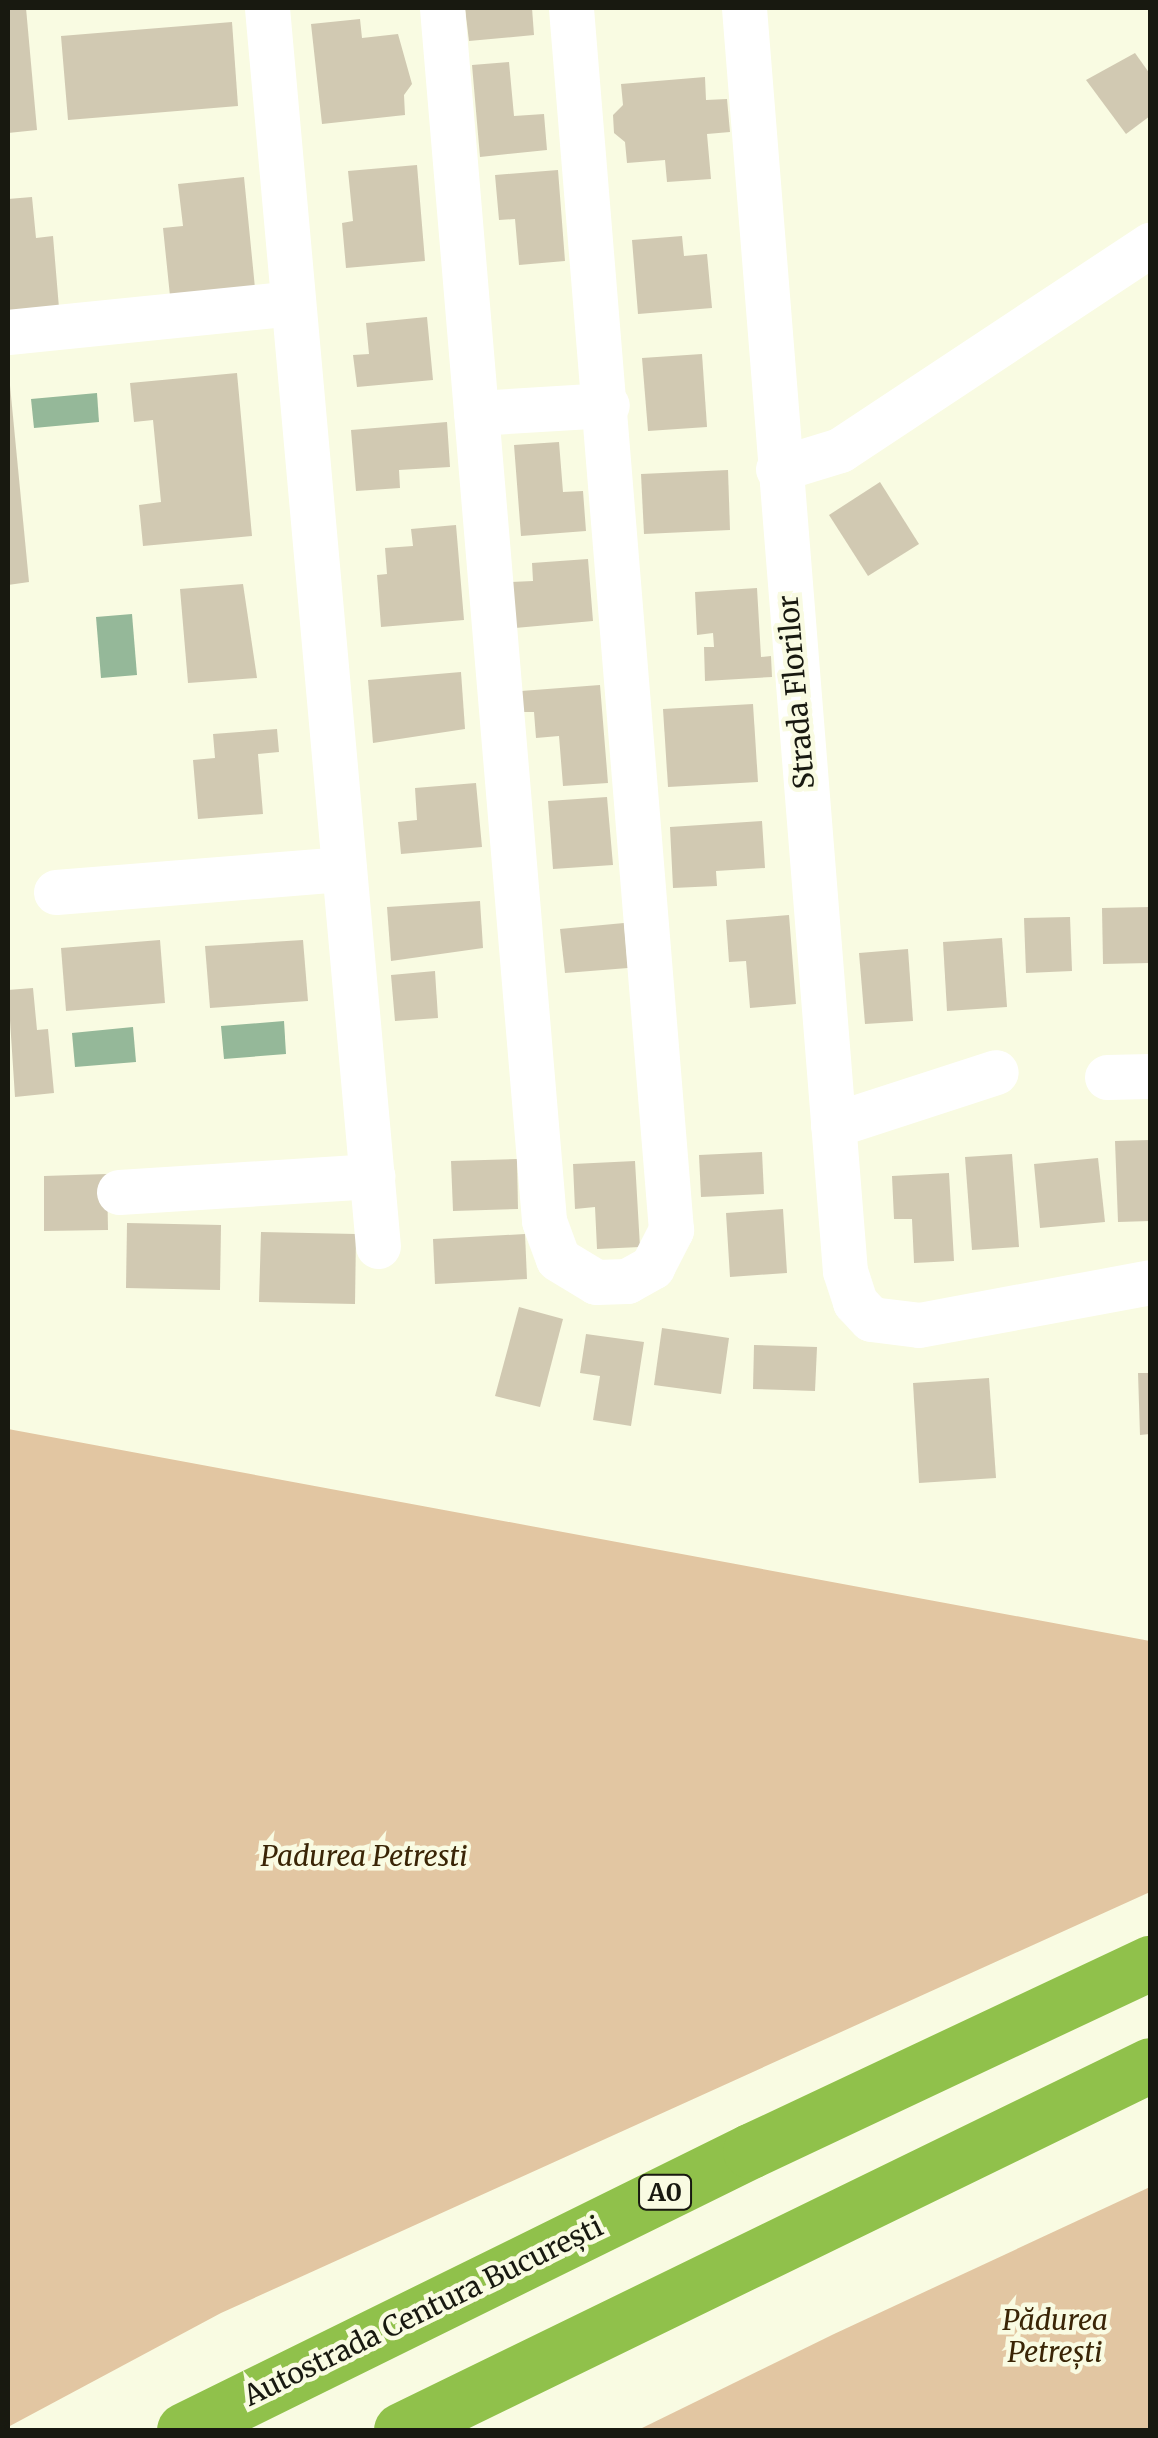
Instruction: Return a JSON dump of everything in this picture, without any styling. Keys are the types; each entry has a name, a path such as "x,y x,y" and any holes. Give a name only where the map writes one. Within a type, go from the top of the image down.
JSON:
{"highway":[{"name":"Autostrada Centura București","path":"184,2430 750,2151 1150,1963"},
{"path":"401,2430 1150,2065"}],"street":[{"path":"267,8 378,1246"},
{"path":"442,8 547,1240 572,1272 596,1282 627,1281 662,1256 671,1212 607,405 570,8"},
{"name":"Strada Florilor","path":"744,8 845,1270 855,1302 871,1319 919,1325 1150,1282"},
{"path":"778,469 840,450 1150,245"},
{"path":"8,332 293,303"},
{"path":"476,413 607,405"},
{"path":"56,892 344,868"},
{"path":"833,1125 996,1072"},
{"path":"119,1192 372,1176"}],"green space":[{"name":"Padurea Petresti","path":"8,1429 1150,1641 1150,1892 221,2313 8,2427"},
{"name":"Pădurea Petrești","path":"1150,2187 1150,2430 638,2430 834,2334"}],"shaded area":[{"path":"97,393 99,422 34,428 31,399"},
{"path":"132,614 137,675 101,678 96,617"},
{"path":"284,1021 286,1054 224,1059 221,1026"},
{"path":"133,1027 136,1062 75,1067 72,1033"}],"building":[{"path":"8,8 26,8 37,130 8,133"},
{"path":"465,8 532,8 534,35 469,41"},
{"path":"360,19 362,38 398,34 412,84 404,95 405,115 322,124 311,24"},
{"path":"232,22 238,106 68,120 61,36"},
{"path":"1135,53 1150,74 1150,116 1126,134 1086,80"},
{"path":"509,62 514,116 544,114 547,150 480,157 472,65"},
{"path":"705,77 706,100 727,99 730,132 707,134 711,179 667,182 665,160 627,163 625,142 614,133 613,115 623,105 621,84"},
{"path":"417,165 425,261 346,268 342,223 353,221 348,171"},
{"path":"558,170 565,261 519,265 515,219 499,220 495,175"},
{"path":"244,177 255,288 170,296 163,228 183,226 178,184"},
{"path":"32,197 36,238 53,236 59,308 8,313 8,199"},
{"path":"682,236 684,256 707,254 712,308 638,314 632,240"},
{"path":"427,317 433,380 357,387 353,355 369,354 366,323"},
{"path":"702,354 707,427 648,431 642,358"},
{"path":"8,365 29,582 8,585"},
{"path":"237,373 252,536 143,546 139,505 161,502 153,420 134,422 130,383"},
{"path":"447,422 450,467 399,470 400,488 356,491 351,430"},
{"path":"559,442 563,492 583,491 586,531 521,536 514,445"},
{"path":"728,470 730,530 644,534 641,474"},
{"path":"880,482 919,544 868,576 829,515"},
{"path":"456,525 464,620 381,627 377,575 387,574 385,548 413,546 411,529"},
{"path":"588,559 593,621 515,628 511,582 533,581 532,563"},
{"path":"243,584 257,678 188,683 180,589"},
{"path":"757,588 761,657 771,656 772,677 705,681 704,647 714,647 713,633 697,635 695,592"},
{"path":"461,672 465,729 373,743 368,680"},
{"path":"600,685 608,783 563,786 559,736 536,738 534,712 523,712 521,691"},
{"path":"753,704 758,782 668,787 663,709"},
{"path":"277,729 279,752 258,754 263,814 198,819 193,760 215,758 213,734"},
{"path":"476,783 482,847 401,854 398,822 417,820 415,788"},
{"path":"607,797 613,865 553,869 548,801"},
{"path":"762,821 765,868 716,871 717,886 673,888 670,827"},
{"path":"480,901 483,948 391,961 387,907"},
{"path":"1150,907 1150,963 1103,964 1102,908"},
{"path":"789,915 796,1004 750,1008 746,961 729,962 726,920"},
{"path":"1070,917 1072,971 1026,973 1024,918"},
{"path":"624,923 628,968 565,973 560,929"},
{"path":"1002,938 1007,1007 947,1011 943,942"},
{"path":"160,940 165,1003 66,1011 61,948"},
{"path":"303,940 308,1001 210,1008 205,946"},
{"path":"908,949 913,1021 865,1024 859,953"},
{"path":"435,971 438,1018 395,1021 391,975"},
{"path":"33,988 37,1030 48,1029 54,1093 15,1097 8,990"},
{"path":"1150,1140 1150,1221 1118,1222 1115,1141"},
{"path":"762,1152 764,1194 701,1197 699,1155"},
{"path":"1012,1154 1019,1247 972,1250 965,1157"},
{"path":"1098,1158 1105,1222 1040,1228 1034,1164"},
{"path":"517,1159 518,1209 453,1211 451,1161"},
{"path":"635,1161 640,1247 597,1249 595,1207 575,1209 573,1164"},
{"path":"949,1173 954,1261 914,1263 912,1219 894,1219 892,1176"},
{"path":"107,1174 108,1230 44,1231 44,1176"},
{"path":"783,1209 787,1273 730,1277 726,1213"},
{"path":"127,1223 221,1225 220,1290 126,1288"},
{"path":"261,1232 356,1234 355,1304 259,1302"},
{"path":"525,1234 527,1279 435,1284 433,1239"},
{"path":"519,1307 563,1319 540,1407 495,1396"},
{"path":"662,1328 729,1338 721,1394 654,1385"},
{"path":"586,1334 644,1342 631,1426 593,1420 600,1376 580,1373"},
{"path":"754,1345 817,1347 815,1391 753,1389"},
{"path":"1138,1373 1150,1373 1150,1434 1140,1435"},
{"path":"989,1378 996,1478 919,1483 913,1383"}]}
